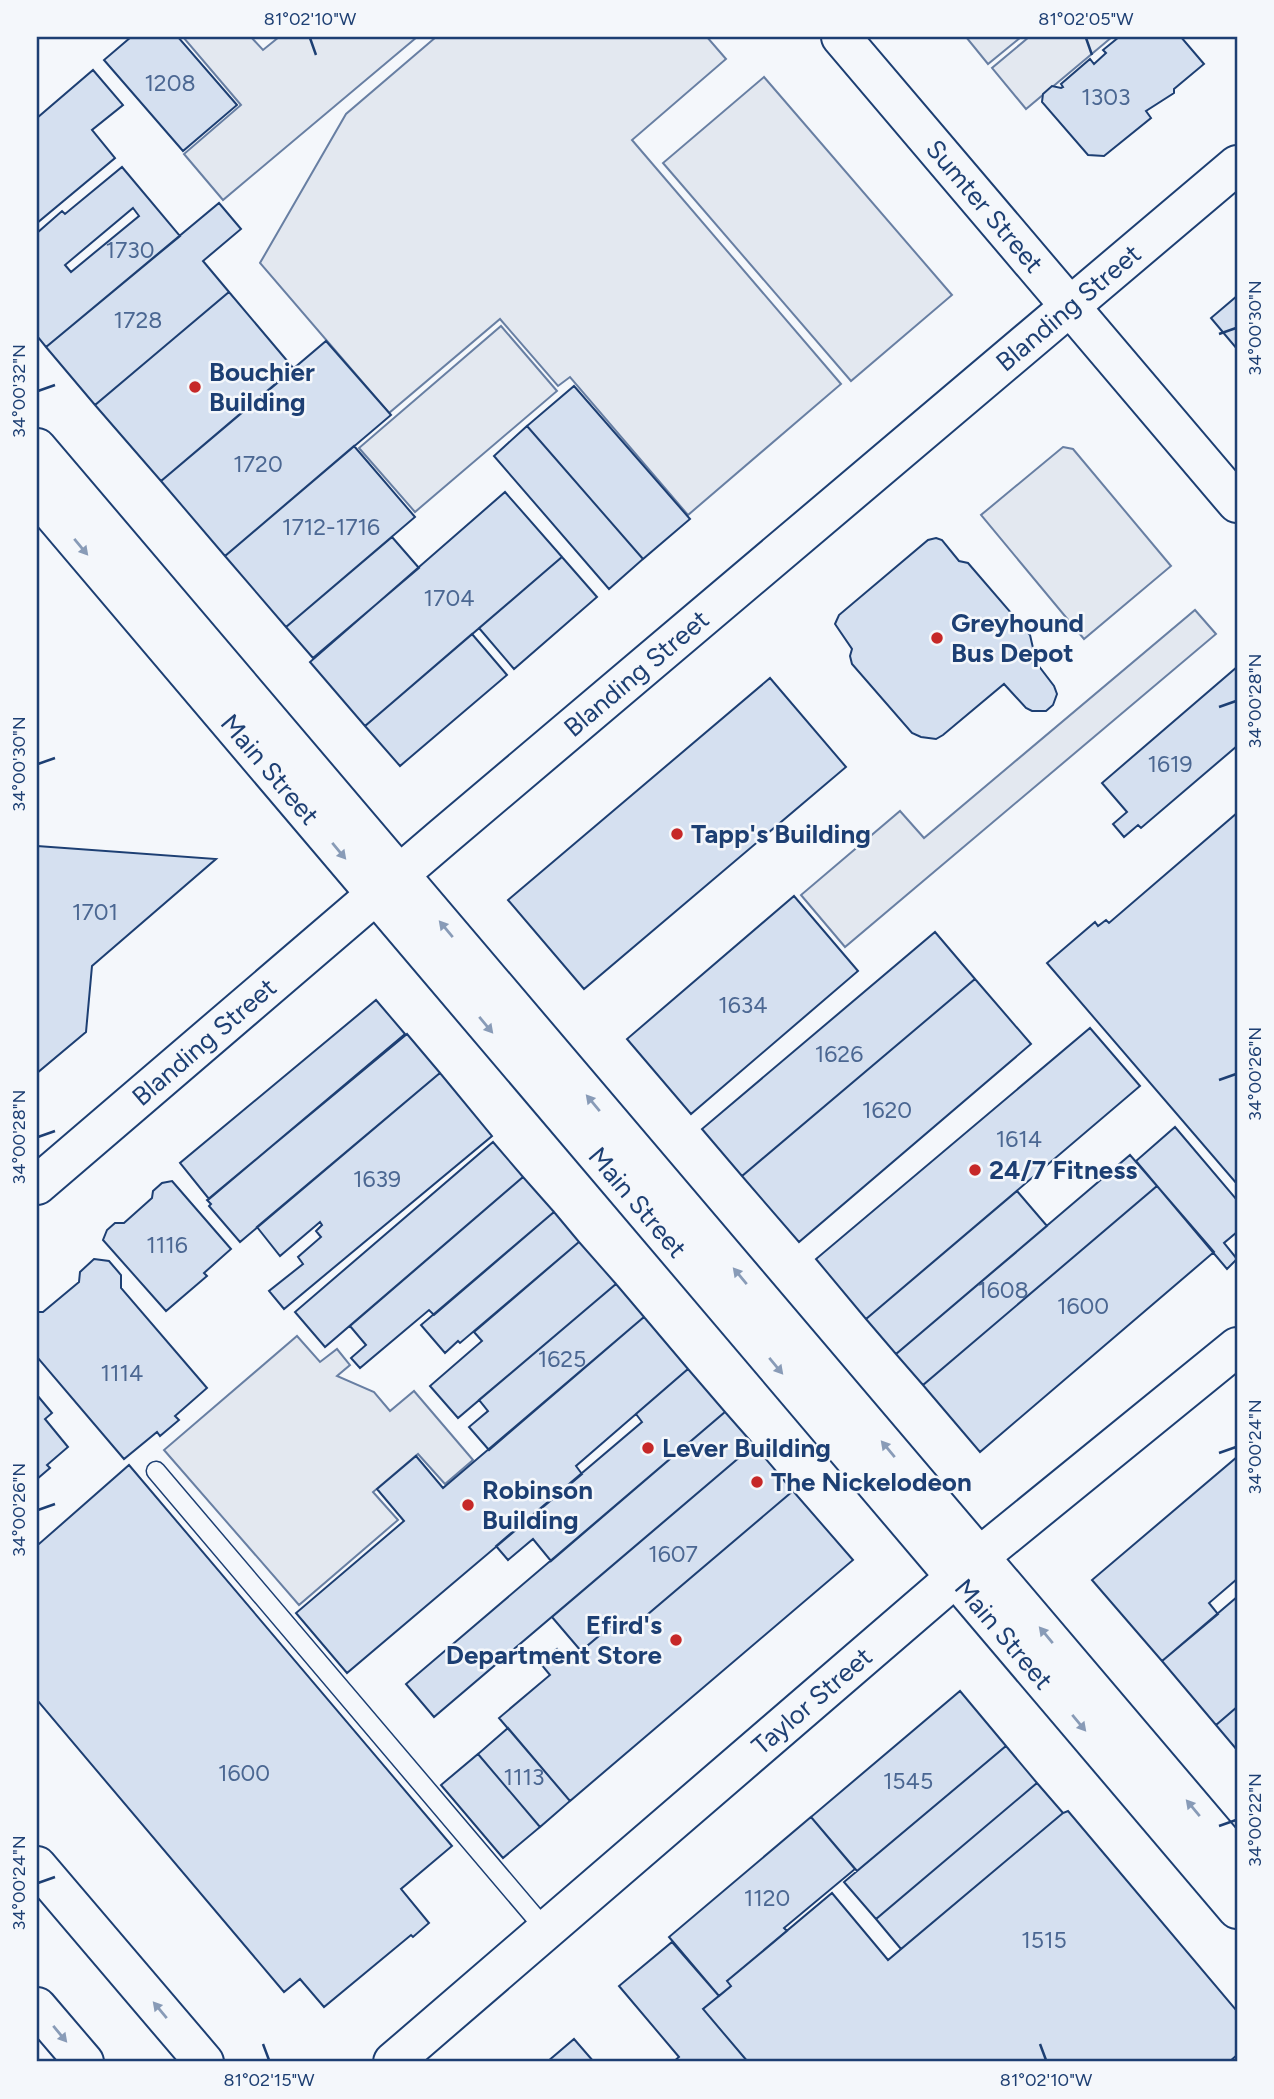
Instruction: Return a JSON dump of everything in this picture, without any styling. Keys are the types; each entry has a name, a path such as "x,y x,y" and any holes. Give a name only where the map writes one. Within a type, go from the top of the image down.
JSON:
{"main road":[{"name":"Sumter Street","path":"841,37 1237,503"},
{"name":"Blanding Street","path":"37,1185 1237,165"},
{"name":"Main Street","path":"37,449 388,885 967,1568 1237,1909"},
{"name":"Main Street","path":"37,495 388,885"},
{"name":"Taylor Street","path":"393,2062 967,1568 1237,1347"},
{"name":"Main Street","path":"967,1568 1237,1860"},
{"path":"37,1866 204,2062"},
{"path":"37,2007 84,2062"}],"lane":[{"path":"156,1471 545,1929"}],"shaded area":[{"path":"183,37 251,37 263,50 279,37 417,37 223,200 184,154 241,105"},
{"path":"436,37 707,37 726,59 632,140 841,384 688,515 570,377 558,386 500,319 389,413 260,263 346,114"},
{"path":"966,37 1021,37 988,64"},
{"path":"1029,37 1112,37 1026,109 992,68"},
{"path":"764,77 952,295 851,381 663,163"},
{"path":"501,326 557,391 415,512 359,448"},
{"path":"1063,447 1073,449 1171,566 1084,639 981,515"},
{"path":"1195,610 1216,634 845,947 801,895 900,811 924,838"},
{"path":"297,1336 320,1362 337,1349 350,1365 337,1376 374,1392 390,1411 414,1391 473,1460 445,1484 418,1454 373,1492 398,1520 299,1605 164,1450"}],"building":[{"path":"131,37 178,37 237,105 183,151 104,60"},
{"path":"1119,37 1181,37 1204,64 1174,89 1174,93 1146,111 1151,118 1104,156 1088,155 1042,102 1043,94 1052,86 1063,87 1061,84 1090,59 1094,64 1106,53 1103,50"},
{"path":"93,70 123,105 92,130 115,158 37,223 37,118"},
{"path":"122,167 180,236 46,347 37,336 37,233 62,211 65,214","holes":["133,208 139,216 71,272 65,265"]},
{"path":"219,203 241,229 203,261 229,292 95,405 46,347"},
{"name":"Bouchier Building","path":"229,292 294,369 161,481 95,405"},
{"path":"1237,296 1237,349 1211,318"},
{"path":"326,341 391,415 225,556 161,481"},
{"path":"574,386 690,519 643,559 527,426"},
{"path":"527,426 643,559 609,589 494,456"},
{"path":"354,446 415,517 286,627 225,556"},
{"path":"505,492 562,557 365,726 310,662"},
{"path":"392,537 419,568 313,658 286,627"},
{"name":"Greyhound Bus Depot","path":"928,540 942,540 959,561 968,563 1030,635 1033,648 1029,661 1038,665 1057,694 1053,705 1046,711 1026,708 1004,684 943,735 936,739 921,737 912,733 852,664 852,649 835,624 839,615"},
{"path":"562,557 597,597 514,669 479,628"},
{"path":"472,634 507,675 400,766 365,726"},
{"path":"1237,667 1237,746 1141,828 1138,825 1124,837 1113,824 1127,812 1102,783"},
{"name":"Tapp's Building","path":"770,678 846,767 584,989 508,900"},
{"path":"1237,813 1237,1184 1047,963 1095,922 1098,926 1106,920 1109,923"},
{"path":"37,846 216,859 92,966 86,1032 37,1073"},
{"path":"794,896 858,971 691,1114 627,1039"},
{"path":"935,932 975,979 742,1176 702,1129"},
{"path":"975,979 1031,1044 799,1242 742,1176"},
{"path":"376,1000 405,1034 209,1199 180,1163"},
{"path":"1090,1028 1140,1086 866,1319 816,1259"},
{"path":"407,1034 440,1073 240,1242 209,1206 211,1204 207,1200"},
{"path":"440,1073 492,1136 284,1309 269,1291 303,1264 298,1257 321,1237 316,1231 322,1225 320,1222 280,1256 257,1227"},
{"path":"1175,1127 1237,1200 1237,1232 1224,1243 1237,1259 1227,1269 1136,1161"},
{"path":"493,1142 523,1177 325,1347 295,1312"},
{"path":"1130,1155 1157,1186 923,1385 896,1354"},
{"path":"523,1177 554,1212 434,1315 429,1310 360,1368 351,1358 366,1345 350,1326"},
{"path":"172,1181 231,1249 204,1273 207,1276 166,1311 103,1240 107,1230 115,1223 124,1223 152,1198 153,1191 162,1183"},
{"path":"1157,1186 1214,1252 980,1452 923,1385"},
{"path":"1017,1191 1047,1226 896,1354 866,1319"},
{"path":"554,1212 579,1242 445,1353 421,1325"},
{"path":"579,1242 616,1284 458,1418 430,1386 482,1341 474,1332"},
{"path":"94,1259 109,1261 121,1275 121,1288 207,1388 175,1416 179,1420 160,1436 157,1432 124,1459 37,1357 37,1312 43,1312 79,1282 80,1272"},
{"path":"616,1284 644,1317 489,1450 469,1427 488,1411 479,1400"},
{"name":"Robinson Building","path":"644,1317 688,1369 576,1466 582,1474 347,1673 296,1613 404,1521 377,1489 416,1456 443,1488"},
{"name":"Lever Building","path":"688,1369 725,1412 551,1561 533,1539 508,1560 496,1546 642,1422 636,1414"},
{"path":"37,1395 52,1413 45,1419 68,1447 47,1465 50,1468 37,1479"},
{"path":"725,1412 754,1445 434,1717 406,1684"},
{"path":"754,1445 793,1491 628,1631 618,1620 581,1651 552,1617"},
{"path":"1237,1457 1237,1579 1209,1603 1218,1614 1162,1661 1092,1580"},
{"path":"129,1465 452,1846 401,1889 429,1923 324,2007 300,1979 284,1992 37,1700 37,1542 39,1544"},
{"name":"Efird's Department Store","path":"793,1491 853,1560 570,1801 499,1718 550,1675 540,1663 557,1649 568,1662 618,1620 628,1631"},
{"path":"1237,1597 1237,1707 1216,1725 1162,1661"},
{"path":"960,1691 1006,1746 857,1871 811,1817"},
{"path":"1237,1707 1237,1750 1216,1725"},
{"path":"508,1728 570,1801 540,1827 478,1754"},
{"path":"1006,1746 1037,1783 876,1919 844,1882"},
{"path":"478,1754 540,1827 503,1858 441,1785"},
{"path":"1037,1783 1063,1813 901,1949 876,1919"},
{"path":"1068,1811 1237,2011 1237,2055 1229,2062 748,2062 703,2009 731,1986 727,1981 832,1893 888,1960"},
{"path":"811,1817 855,1869 784,1928 787,1931 727,1981 731,1986 719,1996 669,1937"},
{"path":"672,1942 719,1996 703,2009 748,2062 673,2062 679,2057 619,1986"},
{"path":"574,2039 594,2062 547,2062"}],"place":[{"name":"Bouchier Building","path":"195,387"},
{"name":"Greyhound Bus Depot","path":"937,638"},
{"name":"Tapp's Building","path":"677,834"},
{"name":"24/7 Fitness","path":"975,1170"},
{"name":"Lever Building","path":"648,1448"},
{"name":"The Nickelodeon","path":"757,1482"},
{"name":"Robinson Building","path":"468,1505"},
{"name":"Efird's Department Store","path":"676,1640"}]}
